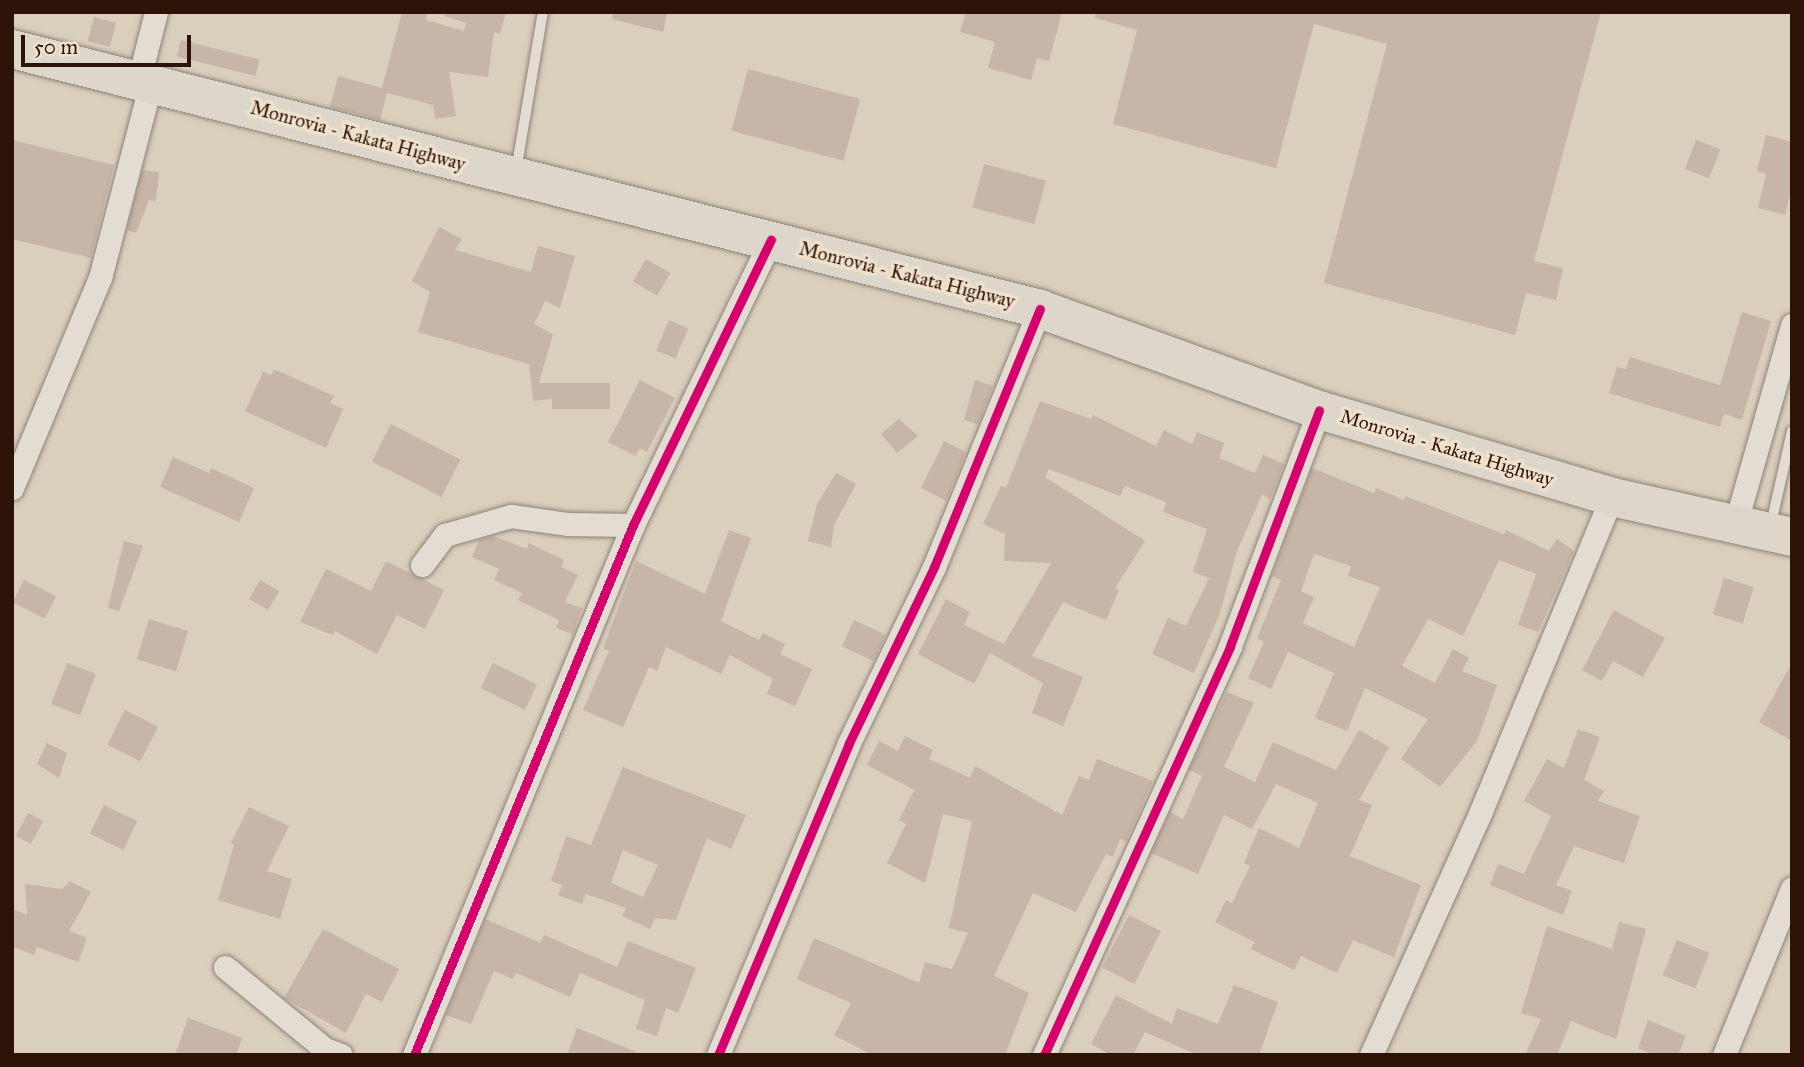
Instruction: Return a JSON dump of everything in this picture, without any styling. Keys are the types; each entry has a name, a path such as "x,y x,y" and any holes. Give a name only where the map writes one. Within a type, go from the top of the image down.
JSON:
{"highway":[{"name":"Monrovia - Kakata Highway","path":"12,49 1040,309 1319,410 1612,496 1766,530"}],"street":[{"path":"12,488 100,278 151,82 142,67 156,12"},
{"path":"414,1055 633,525 771,240"},
{"path":"718,1055 849,743 934,567 1040,309"},
{"path":"1766,530 1792,325"},
{"path":"1044,1055 1230,646 1319,410"},
{"path":"1371,1055 1481,811 1612,496"},
{"path":"422,565 445,535 511,516 568,524 633,525"},
{"path":"1724,1055 1792,888"},
{"path":"225,967 325,1049 341,1055"}],"lane":[{"path":"515,178 543,12"},
{"path":"1766,530 1792,431"}],"building":[{"path":"402,12 427,12 426,20 464,31 466,23 445,16 446,12 506,12 500,34 494,32 488,77 449,72 456,116 435,119 433,105 387,93 380,120 330,107 338,76 382,88"},
{"path":"613,12 667,12 663,32 612,19"},
{"path":"966,12 1062,12 1049,61 1037,58 1031,80 988,68 995,42 960,32"},
{"path":"1096,12 1601,12 1534,261 1563,268 1556,300 1526,293 1515,335 1324,283 1387,44 1314,24 1276,168 1113,124 1137,30 1095,18"},
{"path":"94,17 116,23 110,47 88,41"},
{"path":"181,40 260,60 255,76 177,56"},
{"path":"748,69 860,99 843,161 731,131"},
{"path":"1766,135 1792,142 1792,186 1785,215 1758,208 1766,174 1757,171"},
{"path":"12,140 114,165 91,258 12,239"},
{"path":"1696,140 1720,149 1709,178 1685,169"},
{"path":"984,164 1046,181 1034,224 972,207"},
{"path":"142,170 159,172 156,201 149,200 136,233 127,230"},
{"path":"439,227 462,239 455,250 531,272 538,246 575,256 560,308 545,301 534,324 553,334 539,383 610,383 610,409 552,409 552,399 533,401 529,364 418,332 430,292 412,281"},
{"path":"646,259 670,273 657,296 633,282"},
{"path":"1742,312 1771,321 1742,420 1724,414 1720,427 1609,393 1617,367 1626,369 1630,357 1720,385"},
{"path":"669,320 688,328 675,359 656,350"},
{"path":"274,369 334,396 330,403 343,409 326,448 245,411 263,372 271,375"},
{"path":"640,380 675,398 647,452 640,448 636,456 608,442"},
{"path":"975,380 993,386 978,424 964,420"},
{"path":"1040,401 1091,419 1093,415 1156,446 1164,430 1192,444 1197,432 1224,443 1219,458 1255,473 1263,455 1284,464 1270,499 1262,495 1237,551 1220,613 1194,673 1152,654 1168,618 1186,626 1209,578 1193,572 1207,529 1163,512 1166,502 1125,486 1120,496 1049,469 1045,477 1145,541 1115,588 1119,590 1106,620 1063,602 1032,656 1083,677 1063,726 1032,713 1043,683 990,653 974,684 918,654 946,599 970,612 964,625 1004,644 1051,563 1004,561 1005,534 983,524 1001,486 1006,488"},
{"path":"899,419 918,436 897,453 881,434"},
{"path":"391,424 460,459 441,497 372,461"},
{"path":"944,441 966,452 946,501 921,488"},
{"path":"173,457 209,473 211,468 254,488 239,522 160,487"},
{"path":"1312,468 1374,493 1376,488 1404,500 1405,496 1504,534 1506,530 1549,551 1557,539 1574,551 1538,632 1518,625 1536,574 1499,560 1463,636 1428,619 1402,666 1435,683 1453,649 1469,658 1462,671 1497,685 1477,741 1440,787 1401,759 1428,719 1365,688 1347,731 1315,718 1334,673 1288,652 1271,689 1248,678 1264,642 1257,638 1281,580 1272,576","holes":["1314,554 1351,566 1348,576 1380,587 1354,647 1303,623 1314,597 1301,591"]},
{"path":"836,473 856,484 834,525 831,547 808,541 817,504"},
{"path":"729,530 751,538 721,621 759,640 763,633 785,644 780,654 812,669 795,706 767,694 773,679 730,655 721,674 666,647 657,671 649,667 623,727 583,710 609,651 603,648 636,561 705,594"},
{"path":"493,536 527,549 529,543 564,560 561,567 578,575 565,602 582,608 573,634 556,628 559,620 518,600 522,593 494,580 499,569 472,557 479,540"},
{"path":"124,541 143,546 119,611 108,608"},
{"path":"386,561 444,590 425,629 397,615 377,654 335,631 333,635 300,622 326,569 371,591"},
{"path":"1724,578 1754,587 1743,623 1713,614"},
{"path":"24,580 56,596 45,619 13,602"},
{"path":"260,580 279,591 268,610 249,599"},
{"path":"1614,610 1665,638 1643,677 1613,661 1602,681 1582,670"},
{"path":"149,619 188,631 176,671 137,659"},
{"path":"854,620 886,635 873,661 842,646"},
{"path":"67,663 96,674 80,715 51,704"},
{"path":"493,663 537,684 525,710 481,688"},
{"path":"1792,663 1792,741 1759,722"},
{"path":"1227,692 1254,703 1224,767 1255,782 1273,742 1336,770 1359,730 1389,747 1359,800 1372,805 1350,856 1421,885 1394,957 1353,940 1337,973 1301,956 1294,970 1251,949 1255,942 1215,922 1226,900 1232,903 1250,866 1244,863 1259,828 1299,848 1318,803 1276,784 1252,829 1224,815 1198,874 1151,853 1170,812 1183,819 1202,776 1189,770"},
{"path":"125,710 158,727 140,762 107,745"},
{"path":"1578,729 1600,737 1584,780 1604,791 1598,801 1640,816 1624,863 1574,846 1556,885 1572,891 1563,915 1490,885 1498,864 1524,874 1551,816 1524,801 1547,759 1564,768"},
{"path":"905,736 933,750 929,759 970,778 975,766 1062,815 1079,776 1089,780 1097,759 1153,781 1126,841 1120,839 1113,857 1106,854 1076,912 1033,893 994,976 1029,993 1005,1055 872,1055 834,1035 851,1003 797,979 814,938 919,983 925,962 952,969 968,933 949,928 972,821 943,814 925,883 887,863 906,824 899,820 914,790 867,765 879,741 898,751"},
{"path":"47,743 67,753 59,778 37,764"},
{"path":"623,767 746,815 731,849 707,838 676,920 655,918 650,929 622,916 626,908 586,894 582,904 558,895 562,885 551,881 566,836 591,845","holes":["623,850 658,865 643,897 611,883"]},
{"path":"104,805 137,821 123,850 90,834"},
{"path":"249,807 289,826 267,871 292,879 280,919 218,900 234,845 231,843"},
{"path":"28,813 43,821 31,844 16,836"},
{"path":"70,881 91,892 69,931 87,938 78,962 37,947 34,955 12,946 12,909 27,915 25,884 62,889"},
{"path":"1129,915 1161,931 1134,984 1102,968"},
{"path":"485,919 541,943 544,935 617,967 628,941 696,968 678,1013 666,1008 657,1036 636,1029 645,1000 580,973 570,997 516,973 513,979 494,971 471,1024 446,1015"},
{"path":"1619,922 1646,929 1616,1039 1571,1021 1557,1055 1525,1055 1541,1019 1521,1013 1547,926 1612,949"},
{"path":"323,929 399,969 382,1002 366,994 346,1033 284,998"},
{"path":"1677,940 1709,953 1695,988 1663,975"},
{"path":"1234,985 1278,1002 1259,1055 1198,1055 1145,1032 1133,1055 1111,1055 1091,1044 1116,995 1172,1024 1177,1008 1218,1024"},
{"path":"188,1018 242,1038 236,1055 175,1055"},
{"path":"1648,1020 1686,1036 1678,1055 1654,1055 1638,1048"},
{"path":"577,1028 641,1054 641,1055 567,1055"}],"cycle path":[{"path":"414,1055 633,525 771,240"},
{"path":"718,1055 849,743 934,567 1040,309"},
{"path":"1044,1055 1230,646 1319,410"}]}
